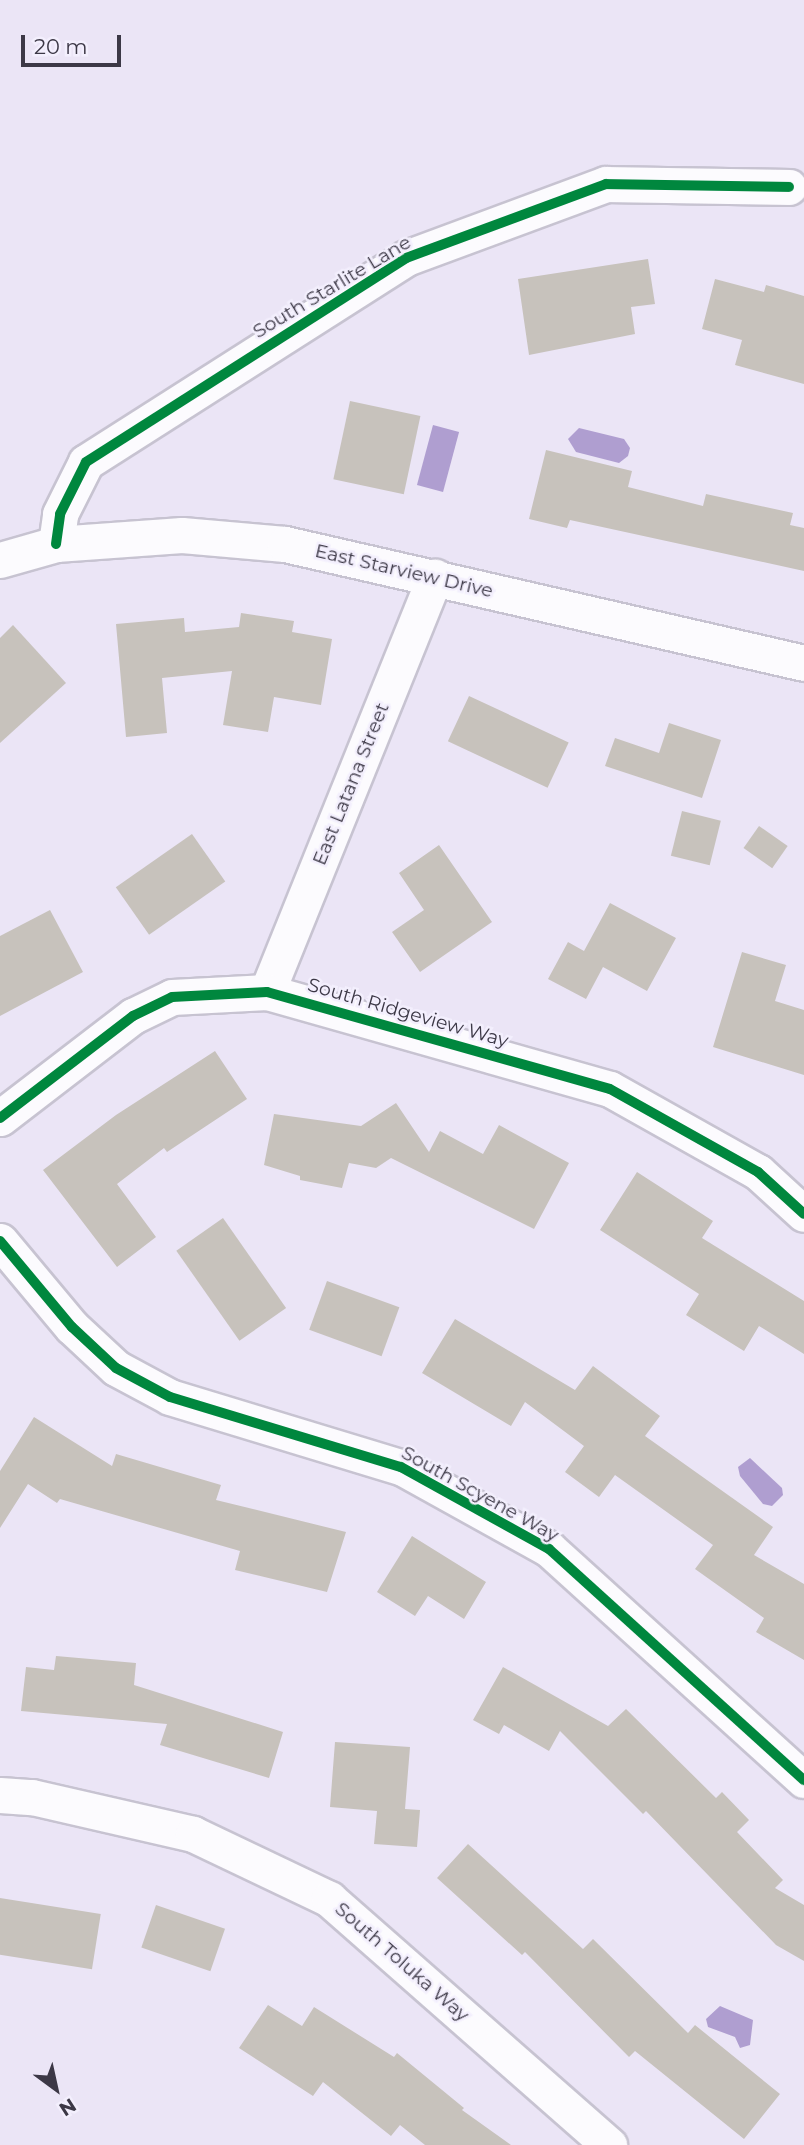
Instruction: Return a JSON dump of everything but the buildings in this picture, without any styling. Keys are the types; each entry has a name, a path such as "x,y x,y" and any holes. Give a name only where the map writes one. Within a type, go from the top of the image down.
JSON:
{"street":[{"name":"South Starlite Lane","path":"56,544 60,513 86,462 406,258 606,184 789,187"},
{"name":"East Starview Drive","path":"0,560 56,544 195,536 285,544 804,663"},
{"name":"East Latana Street","path":"267,992 435,577"},
{"name":"South Ridgeview Way","path":"0,1118 123,1023 172,997 267,992 610,1089 758,1172 804,1214"},
{"name":"South Scyene Way","path":"0,1241 72,1327 116,1368 170,1397 401,1467 549,1549 804,1780"},
{"name":"South Toluka Way","path":"0,1795 32,1797 193,1834 329,1899 609,2145"}],"shaded area":[{"path":"433,425 459,432 443,492 417,485"},
{"path":"579,428 624,439 630,448 628,456 619,463 576,452 568,439"},
{"path":"750,1458 782,1488 783,1495 772,1506 763,1504 740,1476 738,1467"},
{"path":"720,2006 753,2020 750,2045 740,2048 735,2037 708,2027 706,2019"}],"cycle path":[{"path":"56,544 60,514 86,462 406,258 606,184 789,187"},
{"path":"0,1118 133,1016 172,997 267,992 610,1089 758,1172 804,1214"},
{"path":"0,1241 72,1327 116,1368 170,1397 401,1467 549,1549 804,1780"}]}
